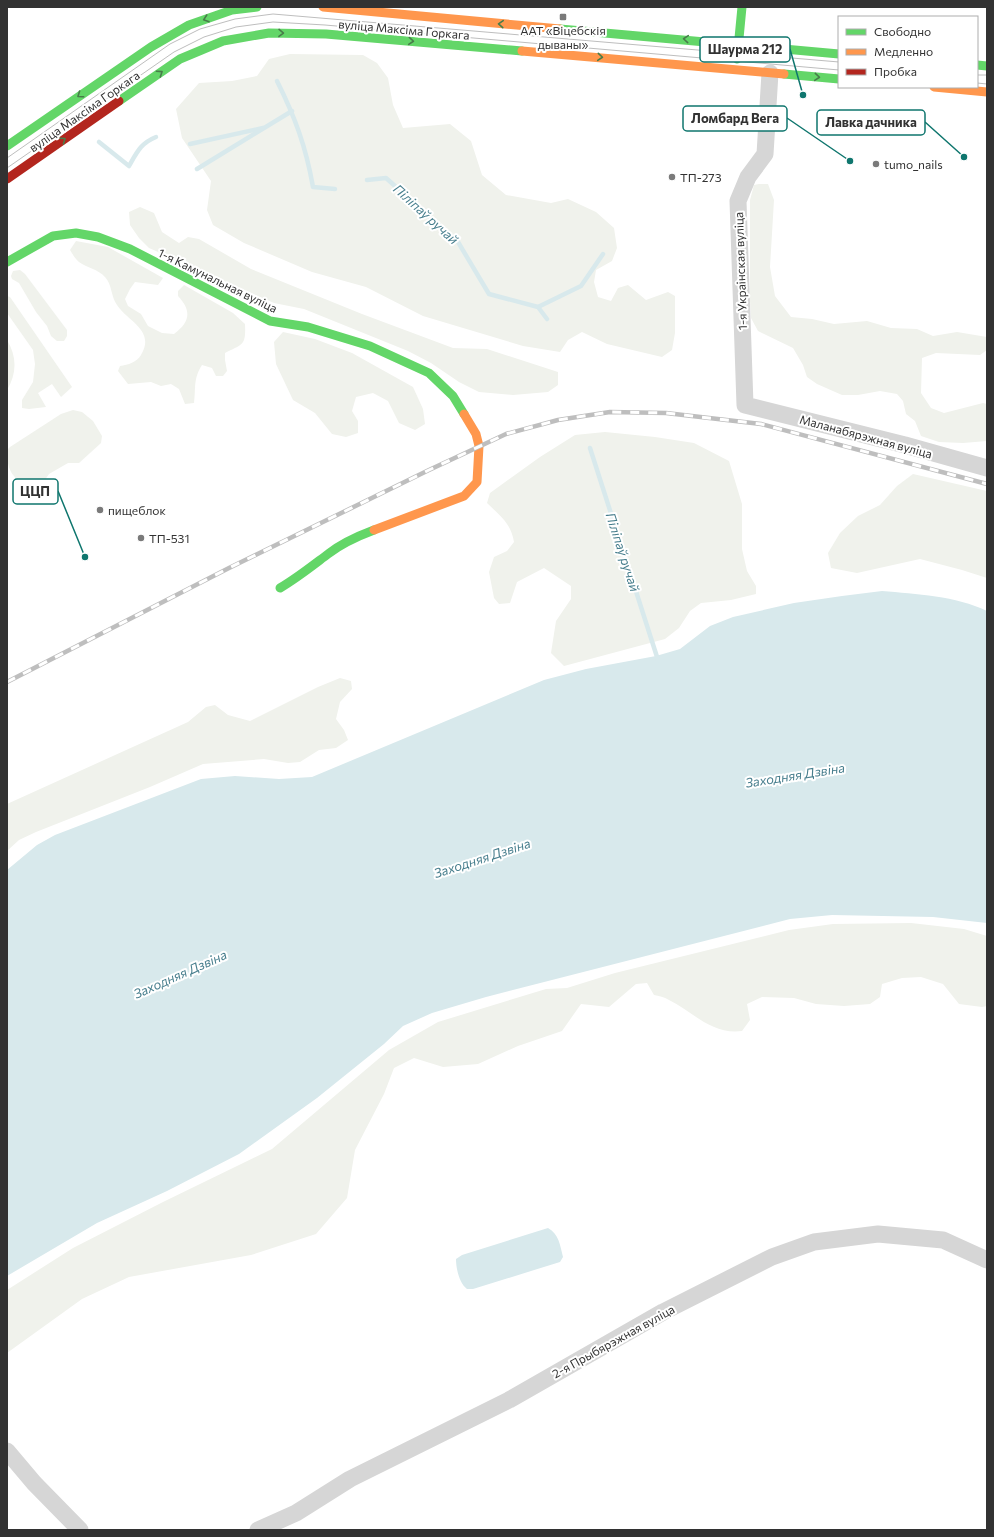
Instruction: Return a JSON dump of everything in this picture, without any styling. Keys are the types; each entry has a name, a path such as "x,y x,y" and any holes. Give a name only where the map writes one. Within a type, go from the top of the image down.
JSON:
{"main road":[{"name":"вуліца Максіма Горкага","path":"7,146 151,47 189,25 232,10 257,7"},
{"name":"вуліца Максіма Горкага","path":"323,7 461,21 739,44 838,54"},
{"path":"736,70 742,7"},
{"name":"вуліца Максіма Горкага","path":"7,179 180,59 223,41 269,33 326,34 838,79"},
{"path":"945,88 987,92"},
{"name":"1-я Камунальная вуліца","path":"7,262 53,236 76,233 98,237 130,249 270,321 308,327 370,346 428,374 453,396 476,434 478,446 477,482 464,496 357,536 329,554 296,579 280,588"}],"street":[{"path":"461,21 463,46"},
{"name":"1-я Украінская вуліца","path":"745,405 738,201 748,177 765,154 770,73"},
{"name":"Маланабярэжная вуліца","path":"745,405 898,443 987,468"},
{"name":"2-я Прыбярэжная вуліца","path":"258,1530 296,1513 350,1479 509,1400 663,1312 772,1257 814,1242 878,1234 943,1240 987,1260"},
{"path":"7,1451 34,1483 81,1530"}],"shaded area":[{"path":"290,54 363,55 377,63 388,78 393,105 403,128 450,124 471,141 482,175 506,195 551,203 568,199 596,212 614,228 617,248 612,261 596,270 594,282 598,297 611,301 618,288 628,285 646,300 668,292 675,296 675,333 672,350 662,357 607,344 582,332 568,340 560,352 523,346 423,316 366,287 312,272 244,243 213,225 207,210 211,181 182,138 176,109 199,83 232,81 257,76 269,59"},
{"path":"768,184 774,200 770,267 775,296 791,317 812,319 834,324 867,321 891,328 917,329 933,336 957,332 987,337 987,350 980,355 936,353 922,358 921,393 931,408 944,413 983,403 987,404 987,441 963,443 939,442 921,436 915,421 906,414 903,401 897,394 880,391 858,395 842,395 817,384 807,377 803,365 793,348 758,331 751,318 750,200 754,185"},
{"path":"140,207 154,213 162,232 179,243 188,237 199,239 251,269 362,314 453,348 487,349 558,372 558,385 548,392 513,395 479,392 459,382 431,363 408,351 304,309 274,303 149,248 139,238 130,225 129,212"},
{"path":"76,241 108,247 163,278 158,285 135,282 125,299 128,306 141,314 148,326 162,333 174,334 186,321 186,307 178,296 178,291 184,285 233,313 245,324 245,337 240,346 225,353 227,371 223,376 216,376 212,368 202,365 196,379 194,403 185,404 179,389 171,384 161,386 151,382 128,384 118,371 120,366 132,363 141,355 145,346 143,332 117,305 109,283 105,277 99,272 82,264 75,258 70,250"},
{"path":"20,270 25,274 67,330 67,336 64,341 57,341 51,336 47,326 36,312 19,283 12,279 11,276 13,271"},
{"path":"7,296 10,297 72,387 61,397 52,384 38,393 46,407 29,409 22,408 22,400 33,382 35,364 33,350 7,313"},
{"path":"283,332 315,339 352,353 413,387 423,409 425,424 415,430 399,423 388,401 373,393 356,397 352,411 358,421 358,433 346,437 332,434 315,413 293,400 276,364 274,342"},
{"path":"7,340 13,353 14,371 7,390"},
{"path":"73,410 82,412 93,421 102,436 101,443 79,463 68,463 49,474 40,487 29,490 12,473 8,464 7,450 61,414"},
{"path":"605,432 694,443 729,461 742,504 742,549 747,571 756,586 756,594 731,600 701,603 690,611 679,628 665,639 564,666 551,653 556,621 571,599 571,586 544,568 517,582 510,603 499,604 494,598 489,572 494,557 507,551 514,542 513,535 508,525 487,503 490,493 540,457 575,435"},
{"path":"913,474 987,491 987,578 920,559 857,573 831,568 828,553 840,533 858,516 880,505 897,486"},
{"path":"340,678 351,681 352,689 340,702 336,719 344,730 348,740 336,748 319,750 300,762 288,763 264,759 203,764 150,787 36,832 19,840 7,851 7,804 188,722 206,707 215,705 228,715 250,721 318,687"},
{"path":"911,923 964,929 987,936 987,1006 982,1007 959,1004 943,984 921,977 902,978 882,984 880,997 870,1004 844,1006 816,1004 794,998 762,997 747,1004 750,1020 742,1031 731,1031 721,1030 703,1022 678,1005 667,999 654,995 647,983 636,984 609,1007 581,1004 562,1031 518,1046 478,1064 443,1067 414,1058 394,1068 384,1094 355,1150 347,1198 316,1234 251,1255 129,1277 82,1299 7,1353 7,1290 73,1248 272,1149 389,1050 438,1022 546,989 567,988 615,973 789,930 833,924"}],"water":[{"name":"Заходняя Дзвіна","path":"882,591 949,599 987,611 987,923 933,917 832,915 790,919 486,997 432,1013 403,1026 384,1044 317,1098 239,1154 167,1191 97,1223 7,1276 7,870 37,845 55,835 201,779 235,776 279,779 312,777 544,680 586,669 656,656 680,649 710,626 733,617 794,603"},
{"path":"548,1228 555,1233 557,1237 563,1257 560,1262 473,1289 467,1289 462,1283 457,1271 456,1259 462,1255"}],"waterway":[{"name":"Піліпаў ручай","path":"277,81 299,132 313,187 335,189"},
{"path":"197,169 292,111"},
{"path":"190,144 263,128"},
{"path":"99,142 129,166 143,145 156,137"},
{"name":"Піліпаў ручай","path":"367,180 386,178 458,242 489,294 538,307 547,319"},
{"path":"538,307 581,286 603,254"},
{"name":"Піліпаў ручай","path":"590,448 658,660"}],"tram line":[{"path":"7,158 170,44 200,29 235,19 273,14 838,62"},
{"path":"7,168 174,52 204,37 236,27 273,22 325,25 838,70"},
{"path":"978,75 987,75"},
{"path":"978,83 987,84"}],"railway":[{"path":"7,682 229,568 429,470 506,434 558,420 610,412 666,413 761,424 987,484"}],"traffic: fast":[{"path":"7,146 151,47 189,25 232,10 257,7"},
{"path":"737,59 742,7"},
{"path":"560,29 838,54"},
{"path":"119,101 180,59 223,41 269,33 326,34 522,51"},
{"path":"978,65 987,66"},
{"path":"784,74 838,79"},
{"path":"7,262 53,236 76,233 98,237 130,249 270,321 308,327 370,346 429,373 453,396 464,414"},
{"path":"280,588 339,546 374,530"}],"traffic: slow":[{"path":"323,7 560,29"},
{"path":"522,51 784,74"},
{"path":"945,88 987,92"},
{"path":"374,530 464,496 477,482 479,446 476,434 464,414"}],"traffic: jam":[{"path":"7,179 119,101"}],"place":[{"name":"ААТ «Віцебскія дываны»","path":"563,17"},
{"name":"Шаурма 212","path":"803,95"},
{"name":"Лавка дачника","path":"964,157"},
{"name":"Ломбард Вега","path":"850,161"},
{"name":"tumo_nails","path":"876,164"},
{"name":"ТП-273","path":"672,177"},
{"name":"пищеблок","path":"100,510"},
{"name":"ТП-531","path":"141,538"},
{"name":"ЦЦП","path":"85,557"}]}
